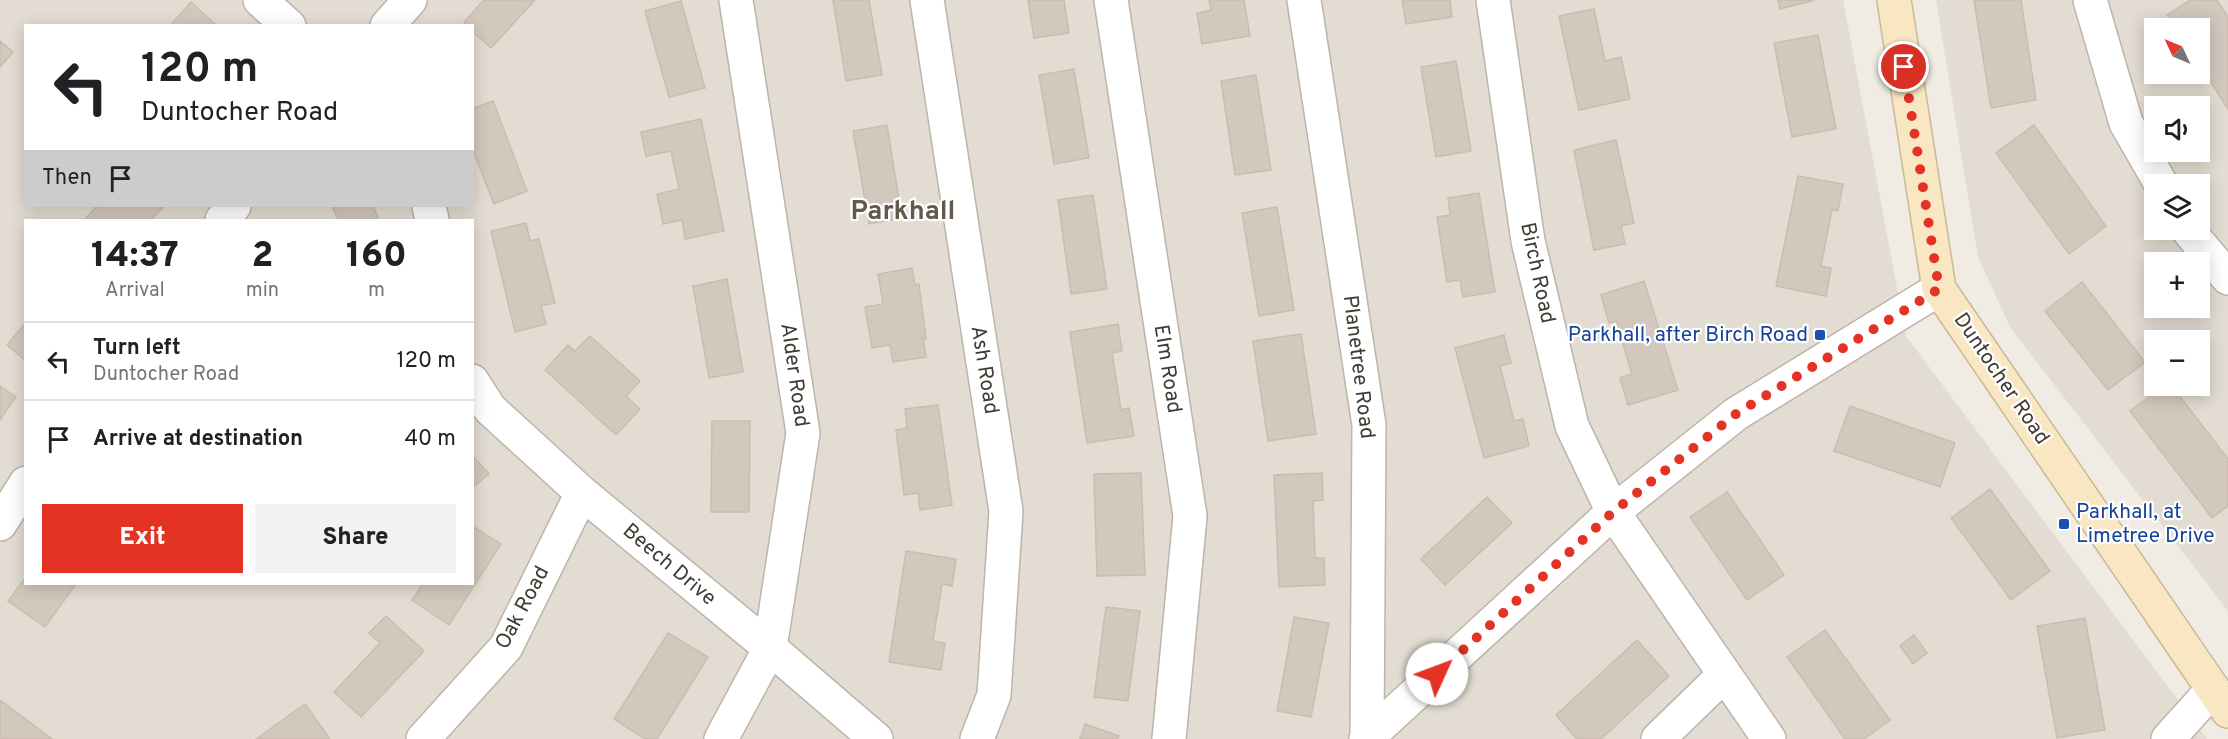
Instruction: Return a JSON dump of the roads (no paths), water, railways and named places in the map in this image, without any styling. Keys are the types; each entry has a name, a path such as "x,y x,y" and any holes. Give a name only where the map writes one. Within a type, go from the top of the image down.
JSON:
{"main road":[{"name":"Duntocher Road","path":"1894,0 1939,289 2221,700"}],"street":[{"path":"260,0 287,24"},
{"path":"389,24 410,0"},
{"name":"Alder Road","path":"721,739 770,648 803,433 736,0"},
{"name":"Ash Road","path":"927,0 1006,510 994,696 977,739"},
{"name":"Elm Road","path":"1110,0 1190,516 1169,739"},
{"name":"Planetree Road","path":"1304,0 1369,425 1367,739"},
{"name":"Birch Road","path":"1493,0 1528,241 1572,426 1613,512 1769,739"},
{"path":"2090,0 2126,123 2155,174"},
{"path":"223,219 233,207"},
{"path":"2196,240 2228,278"},
{"path":"1367,739 1613,512 1736,414 1939,289"},
{"name":"Beech Drive","path":"474,384 490,409 582,492 876,739"},
{"path":"0,524 24,486"},
{"name":"Oak Road","path":"423,739 506,647 582,492"},
{"path":"1658,739 1724,675"},
{"path":"2168,739 2221,700"}],"place":[{"name":"Parkhall, after Birch Road","path":"1820,335"},
{"name":"Parkhall, at Limetree Drive","path":"2064,524"}],"district":[{"name":"Parkhall","path":"903,212"}]}
